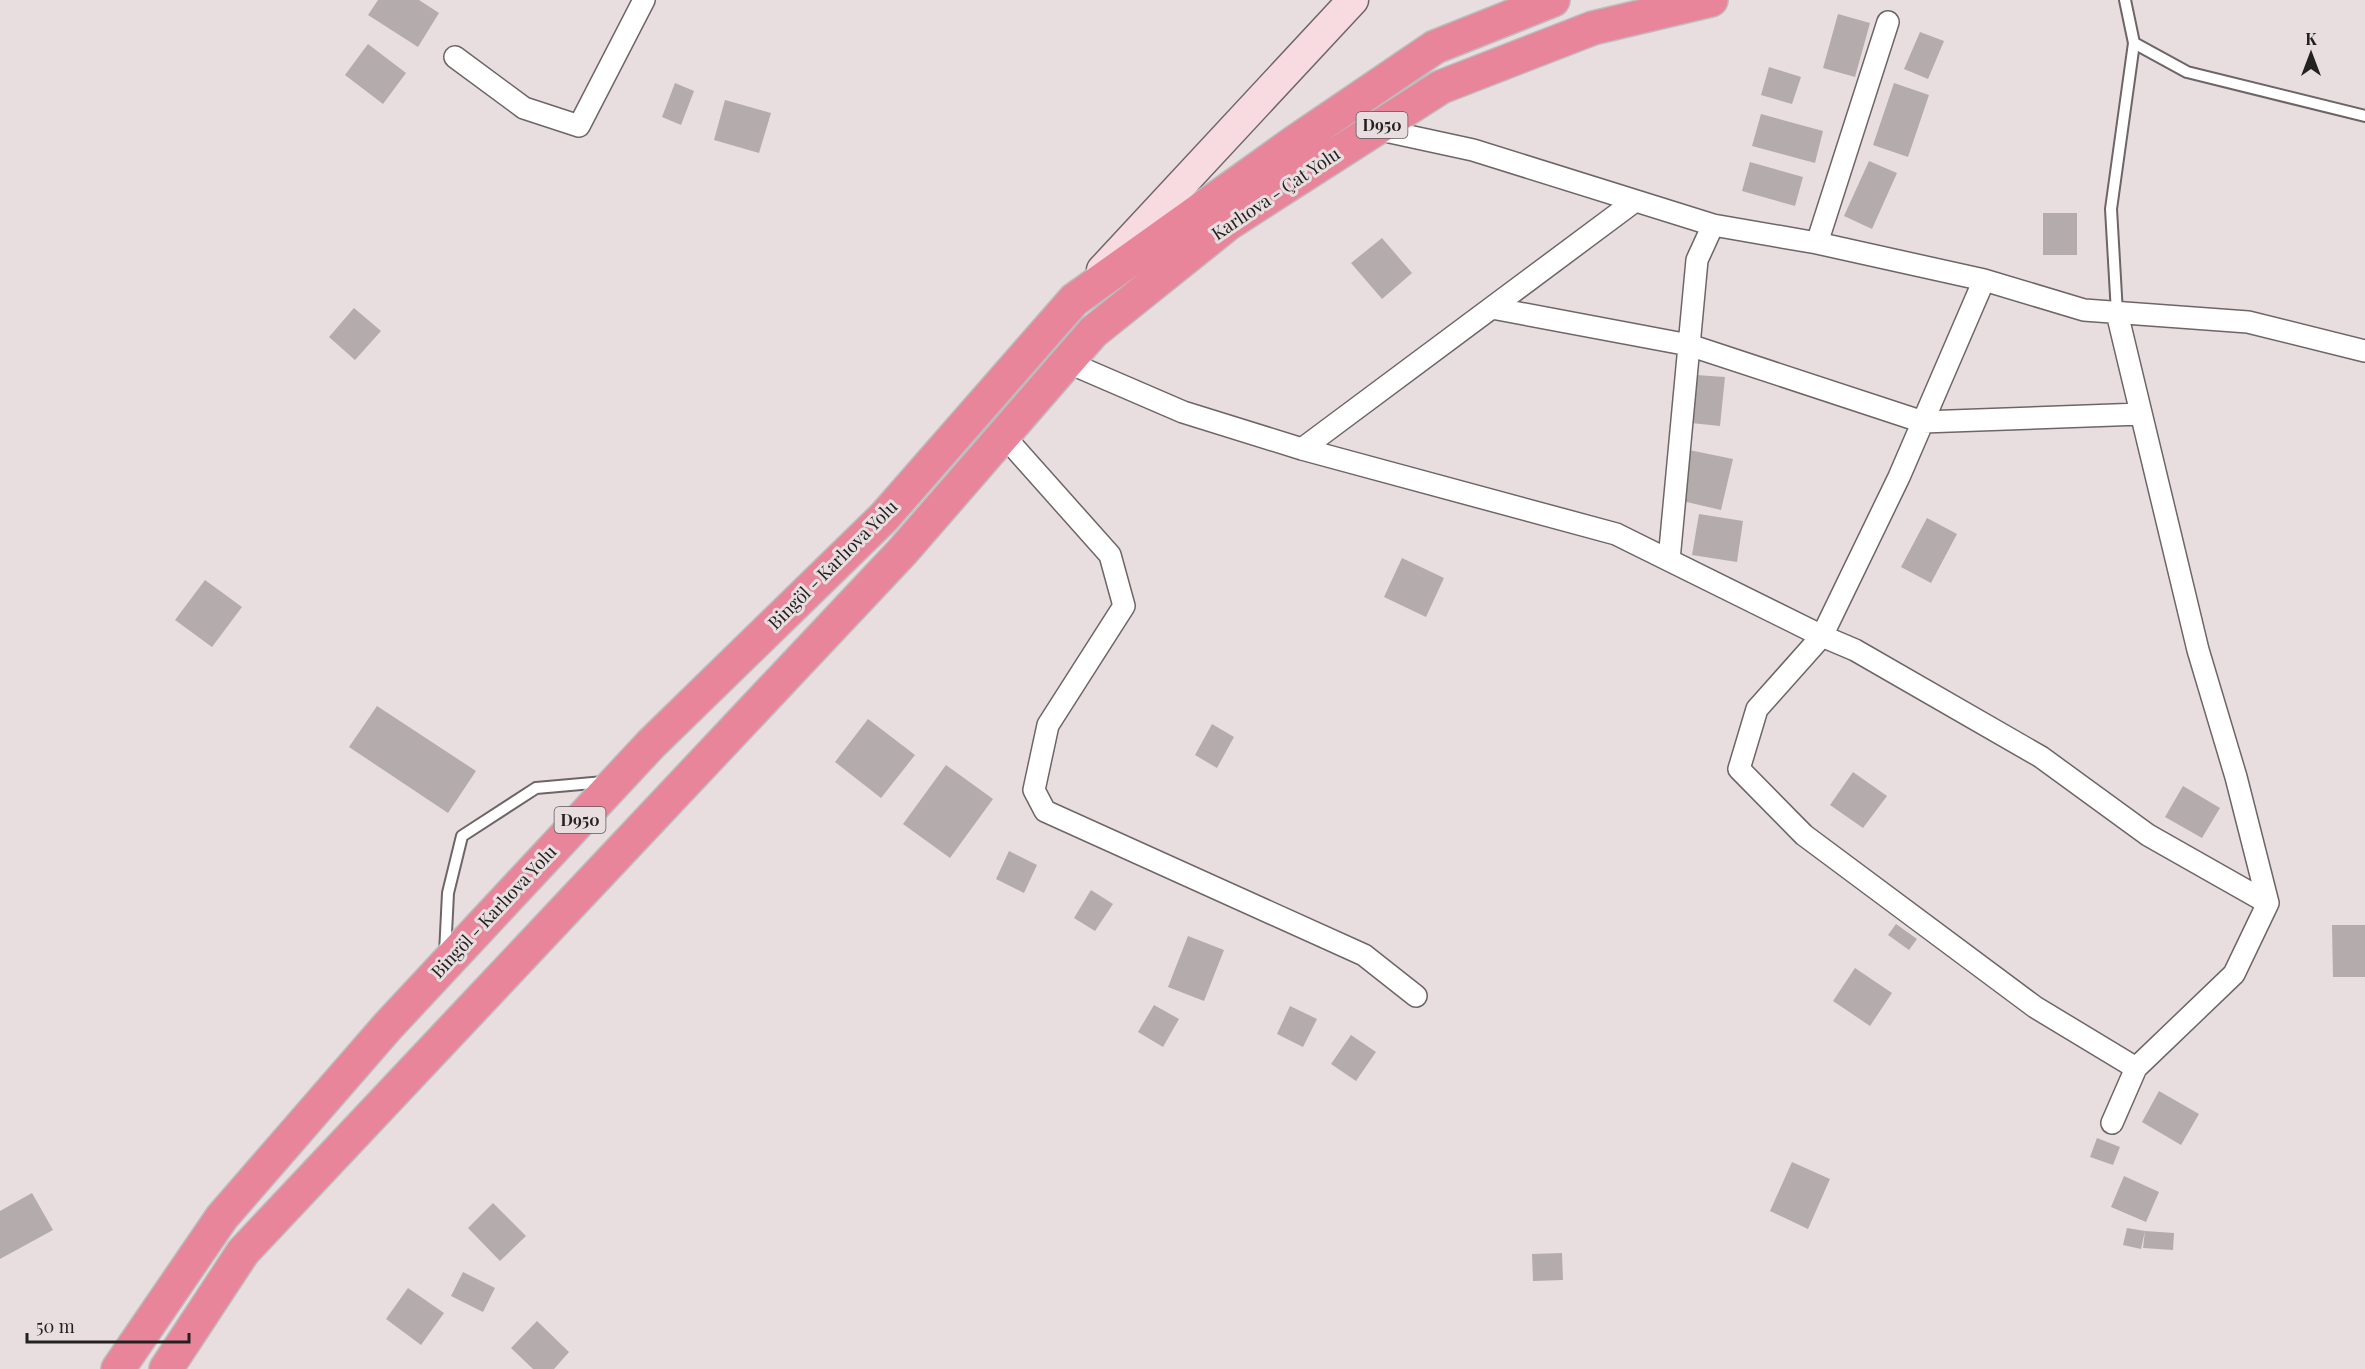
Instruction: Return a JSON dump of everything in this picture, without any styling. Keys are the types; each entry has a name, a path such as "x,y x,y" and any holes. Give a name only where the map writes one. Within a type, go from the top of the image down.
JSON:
{"highway":[{"name":"Karlıova - Çat Yolu","path":"1074,300 1295,142 1435,47 1553,0"},
{"name":"Karlıova - Çat Yolu","path":"1094,332 1229,223 1442,87 1593,28 1712,0"},
{"name":"Bingöl - Karlıova Yolu","path":"118,1369 222,1217 388,1026 651,744 884,517 1074,300"},
{"name":"Bingöl - Karlıova Yolu","path":"166,1369 243,1252 902,552 1094,332"}],"street":[{"path":"455,57 524,108 579,126 644,0"},
{"path":"1074,300 1353,0"},
{"path":"1817,243 1888,22"},
{"path":"1376,129 1473,150 1713,225 1817,243 1984,280 2084,310 2248,322 2365,351"},
{"path":"1302,449 1635,201"},
{"path":"1669,560 1697,260 1713,225"},
{"path":"1984,280 1923,422 1822,636 1757,710 1739,769 1804,835 2035,1007 2136,1068"},
{"path":"1492,308 1689,345 1923,422 2141,414"},
{"path":"2112,1123 2136,1068 2234,974 2268,903 2236,777 2198,650 2117,313"},
{"path":"1067,362 1183,412 1302,449 1616,534 1822,636 1856,650 2041,757 2148,835 2268,903"},
{"path":"1004,436 1110,555 1124,606 1048,725 1034,790 1045,811 1364,955 1416,996"}],"lane":[{"path":"2117,313 2111,209 2133,43 2125,0"},
{"path":"2133,43 2187,72 2365,116"},
{"path":"444,966 448,893 462,836 536,788 616,781"}],"building":[{"path":"378,0 419,0 439,13 418,47 368,15"},
{"path":"1838,14 1870,23 1855,77 1823,68"},
{"path":"1920,32 1944,41 1928,79 1904,69"},
{"path":"368,44 406,73 383,104 345,75"},
{"path":"1769,67 1801,77 1792,104 1761,95"},
{"path":"675,83 694,91 681,125 662,117"},
{"path":"1894,83 1929,95 1908,157 1873,145"},
{"path":"725,100 771,113 759,153 714,140"},
{"path":"1761,114 1823,131 1815,163 1752,146"},
{"path":"1869,161 1897,173 1872,229 1844,216"},
{"path":"1750,162 1803,177 1795,206 1742,191"},
{"path":"2043,213 2077,213 2077,255 2043,255"},
{"path":"1382,238 1412,273 1382,299 1351,263"},
{"path":"354,308 381,331 355,360 329,337"},
{"path":"1696,375 1725,377 1720,426 1691,423"},
{"path":"1689,450 1733,459 1721,510 1678,500"},
{"path":"1699,514 1743,521 1737,562 1692,555"},
{"path":"1927,518 1957,534 1931,583 1901,567"},
{"path":"1402,558 1444,578 1426,617 1384,597"},
{"path":"205,580 242,607 212,647 175,620"},
{"path":"377,706 476,771 448,813 349,747"},
{"path":"868,719 915,755 881,798 835,762"},
{"path":"1212,724 1234,737 1217,768 1195,755"},
{"path":"946,765 993,799 950,858 903,824"},
{"path":"1853,772 1887,796 1863,828 1830,805"},
{"path":"2183,786 2220,808 2202,838 2165,817"},
{"path":"1009,851 1037,865 1024,893 996,879"},
{"path":"1091,890 1113,904 1095,931 1074,918"},
{"path":"1896,924 1917,939 1909,950 1888,935"},
{"path":"2332,925 2365,925 2365,977 2333,977"},
{"path":"1188,936 1224,950 1204,1001 1168,987"},
{"path":"1855,968 1892,993 1870,1026 1833,1001"},
{"path":"1154,1005 1179,1019 1163,1047 1138,1032"},
{"path":"1290,1006 1317,1019 1303,1047 1277,1034"},
{"path":"1351,1035 1376,1052 1356,1081 1331,1064"},
{"path":"2159,1091 2199,1114 2181,1145 2142,1122"},
{"path":"2097,1138 2120,1147 2113,1165 2090,1157"},
{"path":"1792,1162 1830,1179 1808,1229 1770,1211"},
{"path":"2124,1176 2159,1192 2146,1222 2111,1207"},
{"path":"32,1193 53,1230 0,1259 0,1211"},
{"path":"493,1203 526,1236 500,1261 468,1228"},
{"path":"2127,1228 2145,1231 2141,1249 2123,1245"},
{"path":"2145,1231 2174,1233 2173,1250 2143,1248"},
{"path":"1562,1253 1563,1280 1533,1281 1532,1254"},
{"path":"463,1272 495,1288 483,1312 451,1296"},
{"path":"408,1288 444,1313 421,1345 386,1319"},
{"path":"537,1321 569,1352 554,1369 533,1369 511,1348"}]}
